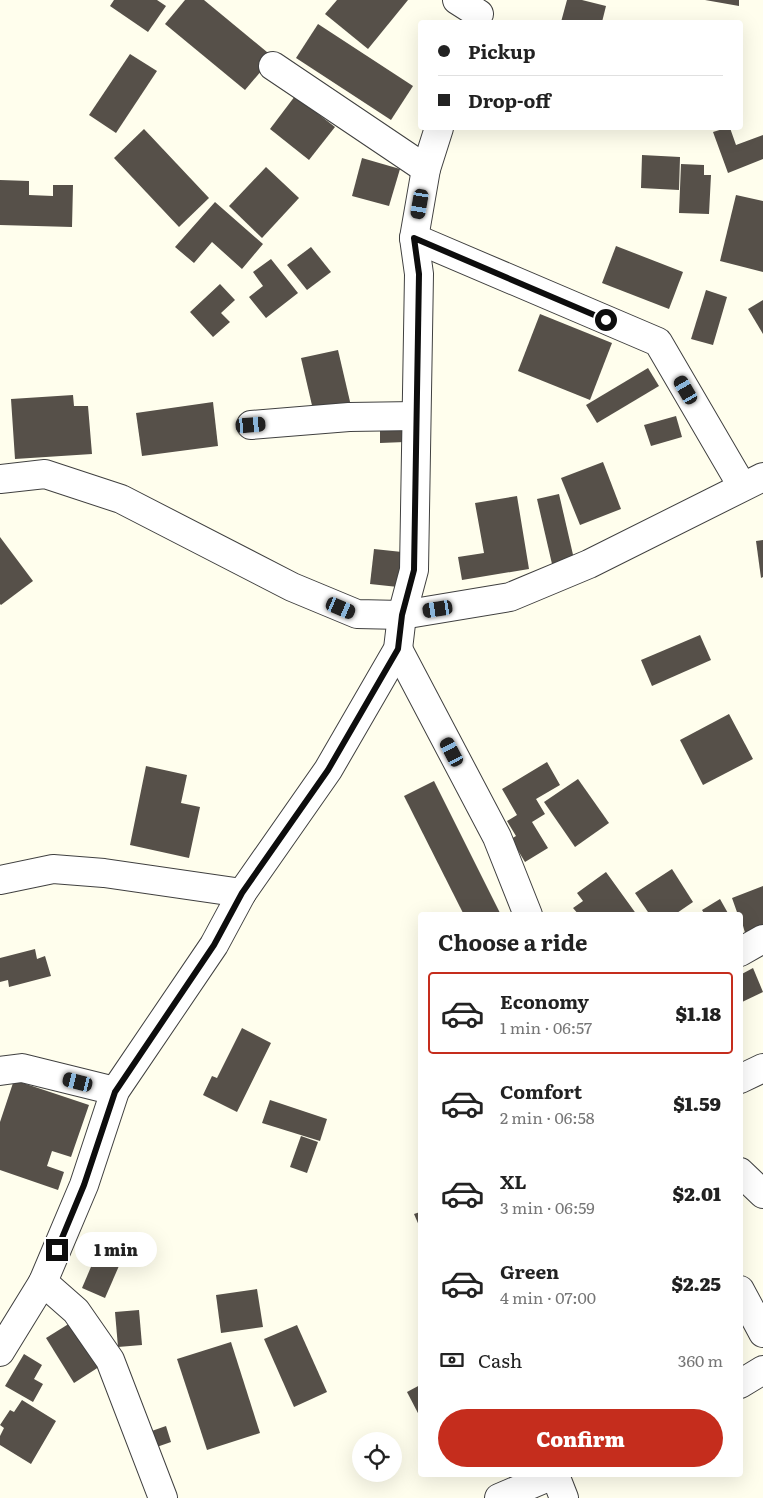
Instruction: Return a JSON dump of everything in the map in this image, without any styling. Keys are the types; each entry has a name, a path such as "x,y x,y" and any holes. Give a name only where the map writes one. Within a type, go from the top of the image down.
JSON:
{"street":[{"path":"273,66 426,169"},
{"path":"0,1352 43,1282 84,1185 115,1092 214,945 242,893 328,770 398,649 402,615 414,570 415,416 419,274 414,238 426,169 437,130"},
{"path":"0,480 45,474 121,499 292,587 358,614 402,615 510,597 589,564 752,481 658,342 414,238"},
{"path":"251,425 349,417 415,416"},
{"path":"398,649 497,837 527,912"},
{"path":"0,880 54,869 104,873 242,893"},
{"path":"743,950 763,939"},
{"path":"0,1071 22,1068 115,1092"},
{"path":"743,1078 763,1068"},
{"path":"743,1175 763,1194"},
{"path":"43,1282 76,1311 110,1360 163,1498"},
{"path":"743,1296 763,1333"},
{"path":"743,1382 763,1370"},
{"path":"499,1498 549,1477"},
{"path":"555,1477 564,1498"}],"building":[{"path":"114,0 157,0 166,6 148,32 110,6"},
{"path":"185,0 204,0 273,57 245,90 165,24"},
{"path":"337,0 408,0 368,49 325,14"},
{"path":"567,0 582,0 606,6 602,20 562,20"},
{"path":"705,0 739,0 739,6"},
{"path":"318,24 413,86 391,120 296,58"},
{"path":"130,54 157,71 116,133 89,115"},
{"path":"295,96 335,127 309,160 270,129"},
{"path":"144,129 209,198 179,227 114,158"},
{"path":"731,130 736,145 763,135 763,159 728,173 713,132"},
{"path":"642,155 680,157 679,190 641,188"},
{"path":"362,158 400,169 389,206 352,196"},
{"path":"681,164 704,165 704,175 711,175 709,214 679,213"},
{"path":"266,167 299,198 262,238 229,206"},
{"path":"0,180 29,181 29,195 53,196 53,185 73,185 72,227 0,225"},
{"path":"736,195 763,201 763,272 720,261"},
{"path":"215,202 263,244 242,269 212,242 194,263 175,247"},
{"path":"616,246 683,272 669,309 602,283"},
{"path":"311,247 331,272 307,290 287,265"},
{"path":"271,259 298,293 266,318 249,297 263,286 253,272"},
{"path":"220,284 235,300 221,313 230,322 213,337 190,312"},
{"path":"706,290 727,297 713,345 691,339"},
{"path":"763,300 763,334 748,309"},
{"path":"540,314 612,343 590,400 518,371"},
{"path":"338,350 351,406 314,414 301,358"},
{"path":"648,368 659,386 597,423 586,405"},
{"path":"73,395 74,406 88,406 92,454 15,459 11,399"},
{"path":"213,402 218,446 142,456 136,413"},
{"path":"676,416 682,437 651,446 644,425"},
{"path":"380,422 404,422 405,442 380,443"},
{"path":"603,462 621,509 580,525 561,478"},
{"path":"559,494 574,559 552,564 537,499"},
{"path":"517,496 529,569 462,580 458,557 484,553 475,503"},
{"path":"0,537 33,581 1,605 0,604"},
{"path":"763,540 763,577 761,578 756,541"},
{"path":"374,549 402,552 398,587 370,584"},
{"path":"700,635 711,660 652,686 641,660"},
{"path":"729,714 753,759 703,785 680,740"},
{"path":"547,762 560,785 536,799 545,814 532,822 548,848 525,862 511,839 516,836 507,821 517,815 502,789"},
{"path":"146,766 187,775 181,803 200,807 189,858 130,845"},
{"path":"578,779 609,823 575,847 544,802"},
{"path":"434,781 500,912 462,912 404,796"},
{"path":"672,869 693,902 678,912 648,912 635,893"},
{"path":"606,872 635,912 576,912 573,908 583,901 577,893"},
{"path":"763,886 763,934 747,940 743,926 743,912 737,912 732,898"},
{"path":"720,899 727,912 703,912 702,910"},
{"path":"35,949 37,959 45,956 51,976 9,987 8,980 0,982 0,958"},
{"path":"753,968 763,992 743,1002 743,973"},
{"path":"242,1028 271,1043 237,1112 203,1095 212,1076 217,1078"},
{"path":"14,1080 89,1105 71,1157 52,1151 47,1166 64,1172 58,1190 0,1170 0,1122"},
{"path":"270,1100 327,1119 320,1141 262,1123"},
{"path":"301,1136 318,1142 307,1173 290,1167"},
{"path":"418,1213 418,1223 414,1214"},
{"path":"99,1248 122,1259 105,1298 82,1288"},
{"path":"257,1289 263,1327 221,1333 216,1295"},
{"path":"139,1310 142,1345 118,1347 115,1312"},
{"path":"75,1320 102,1365 74,1383 46,1338"},
{"path":"297,1325 327,1392 294,1407 264,1339"},
{"path":"231,1342 260,1433 207,1450 177,1359"},
{"path":"24,1354 42,1365 34,1379 43,1384 33,1402 5,1386"},
{"path":"418,1386 418,1413 407,1392"},
{"path":"22,1400 56,1421 31,1464 0,1445 0,1436 4,1428 0,1425 10,1410 14,1412"},
{"path":"166,1426 171,1442 151,1449 146,1433"}],"route":[{"path":"57,1250 84,1185 115,1092 214,945 242,893 328,770 398,649 402,615 414,570 415,416 419,274 414,238 606,320"}]}
